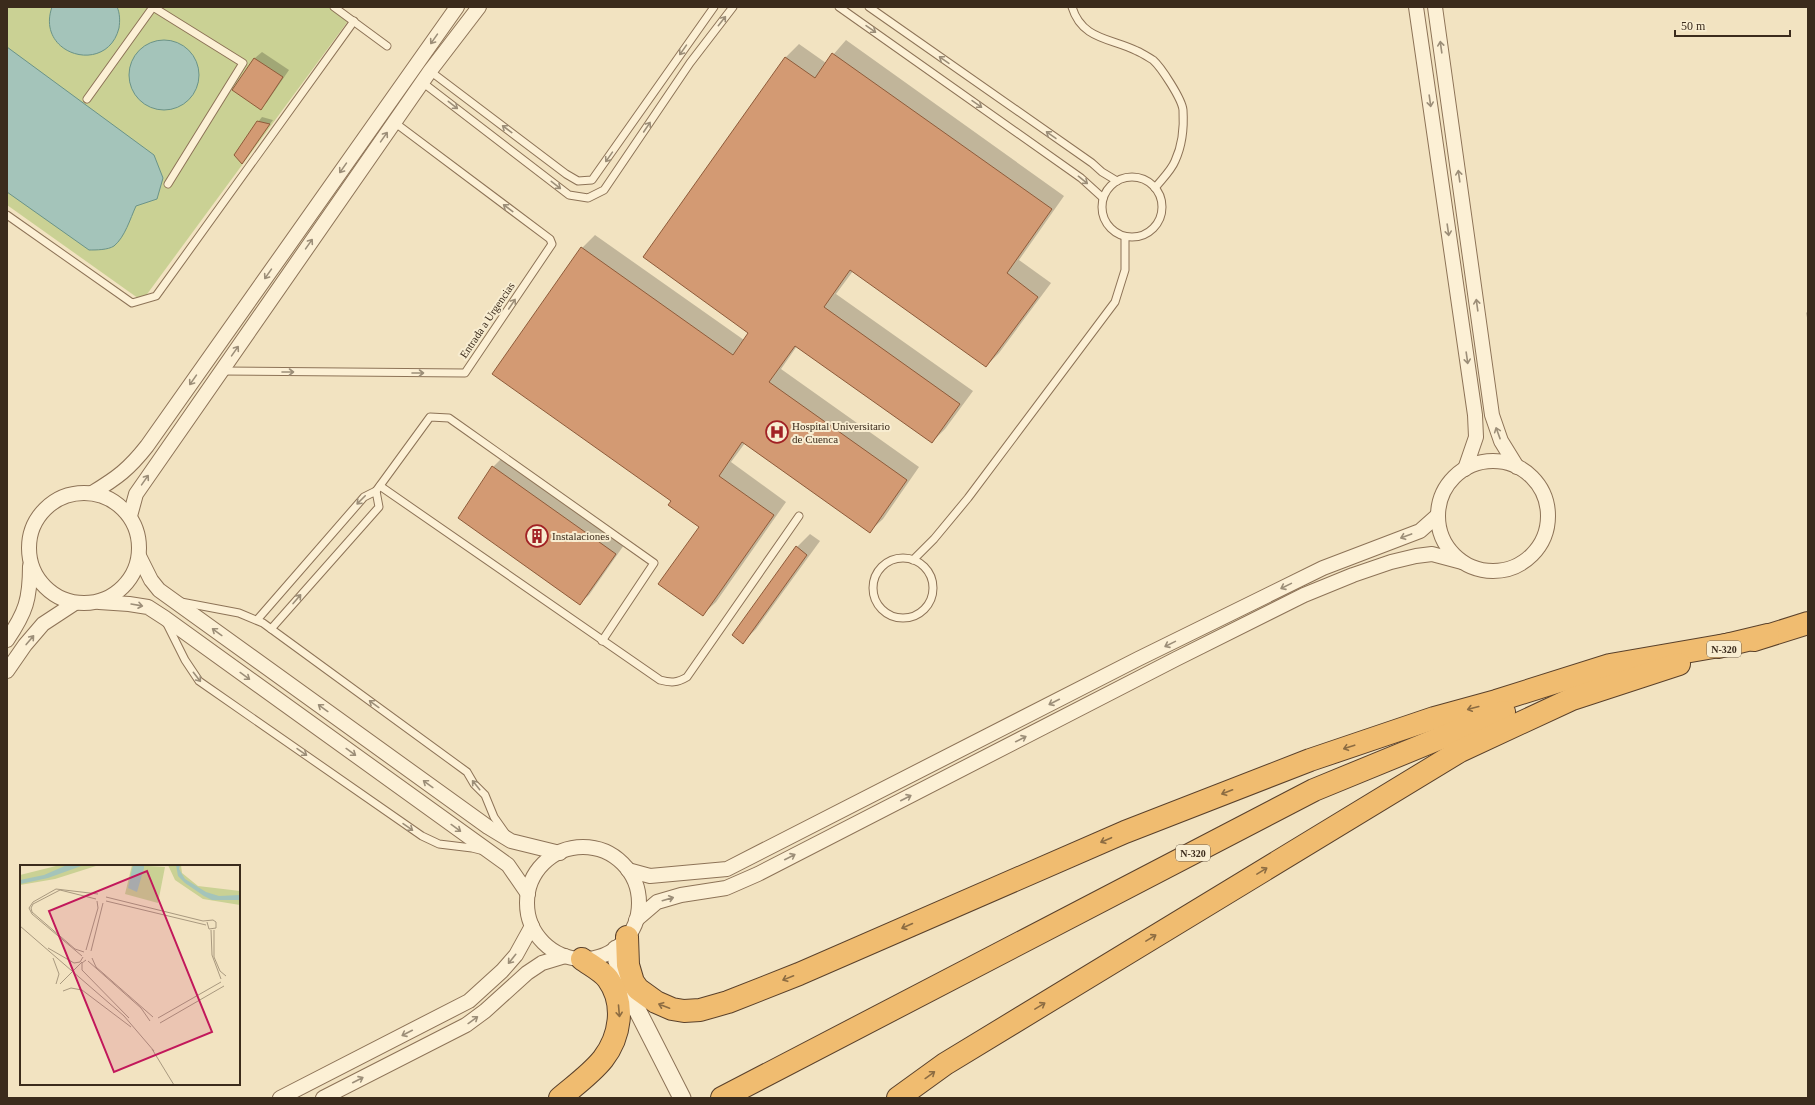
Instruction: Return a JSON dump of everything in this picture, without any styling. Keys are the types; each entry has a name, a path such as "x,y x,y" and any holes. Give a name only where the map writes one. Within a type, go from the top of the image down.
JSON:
{"highway":[{"name":"N-320","path":"1676,659 1808,623"},
{"name":"N-320","path":"1676,659 1768,635"},
{"name":"N-320","path":"722,1098 1314,790 1477,722 1630,667 1684,657 1731,644"},
{"path":"626,935 628,965 633,982 638,989 656,1002 672,1009 684,1011 700,1010 728,1002 799,974 1125,832 1310,760 1434,718 1496,701 1610,665 1676,659"},
{"path":"898,1098 945,1064 1460,751 1572,699 1676,659"},
{"path":"560,1098 602,1060 611,1047 618,1031 619,1016 615,991 608,980 600,972 580,958"}],"street":[{"path":"92,493 114,480 130,467 147,446 457,7"},
{"path":"130,516 136,494 426,76 479,7"},
{"path":"1416,7 1475,415 1476,437 1466,469"},
{"path":"1435,7 1492,415 1501,441 1517,467"},
{"path":"323,1098 466,1025 485,1011 527,972 542,963 580,958 626,935 658,902 680,895 726,888 758,874 1169,663 1304,596 1354,575 1391,562 1416,556 1432,554 1462,562 1484,571 1508,570 1528,559 1539,547 1547,525 1546,502 1536,481 1517,467 1505,462 1491,461 1478,463 1454,477 1446,488 1440,501 1438,515 1439,529 1444,542 1452,553 1462,562"},
{"path":"7,640 18,624 26,606 30,589 30,539 34,525 41,513 49,505 64,496 92,493 113,501 130,516 138,532 139,556 135,570 128,582 118,592 98,602"},
{"path":"628,870 650,876 727,869 1138,659 1316,571 1420,531 1438,515"},
{"path":"139,556 151,580 159,590 482,822 511,841 560,853"},
{"path":"30,560 35,574 44,586 55,595 76,603 87,604 98,602 148,607 165,618 508,865 528,894"},
{"path":"7,671 43,624 76,603"},
{"path":"625,986 615,974 545,944 532,926 528,908 528,894 537,873 547,861 560,853 576,848 597,849 616,858 628,870 636,886 639,897 617,961 625,986 682,1098"},
{"path":"280,1098 469,1001 502,971 516,955 532,926"}],"lane":[{"path":"87,99 153,7 243,62 168,184"},
{"path":"334,7 387,46"},
{"path":"426,76 566,174 578,180 592,180 714,7"},
{"path":"426,76 569,195 588,198 604,190 690,63 733,7"},
{"path":"839,7 1081,178 1103,198"},
{"path":"869,7 1092,163 1102,172 1117,181"},
{"path":"1072,7 1074,14 1085,29 1096,36 1137,50 1154,61 1173,88 1183,109 1181,145 1174,163 1155,188"},
{"path":"7,215 132,303 156,296 354,21"},
{"name":"Entrada a Urgencias","path":"221,371 465,373 552,244 550,239 394,122"},
{"path":"1125,178 1141,179 1155,188 1162,203 1159,220 1155,227 1145,234 1125,237 1112,230 1104,219 1102,205 1103,198 1111,186 1117,181 1125,178"},
{"path":"913,560 934,539 968,498 1115,302 1125,270 1125,237"},
{"path":"257,620 364,497 378,488 430,417 449,418 654,563 602,640"},
{"path":"271,629 379,507 378,488"},
{"path":"378,488 660,680 678,682 687,677 799,516"},
{"path":"905,558 913,560 927,569 931,577 933,585 930,602 918,614 910,617 893,616 880,606 874,595 874,582 882,567 889,562 905,558"},
{"path":"174,600 239,613 257,620 271,629 467,772 474,784 485,795 494,817 511,841"},
{"path":"165,618 185,660 199,681 422,836 439,844 472,848 495,856"}],"green space":[{"path":"7,7 336,7 351,17 142,301 7,205"}],"water":[{"path":"52,7 117,7 120,17 119,28 112,43 101,52 88,55 75,54 63,47 54,37 50,24"},
{"path":"157,40 171,40 184,46 193,55 199,68 197,88 189,100 171,110 157,110 144,104 135,95 129,82 129,68 135,55 144,46"},
{"path":"7,47 154,155 163,178 157,199 136,206 124,233 114,246 105,249 89,250 7,192"}],"building":[{"path":"832,53 1052,209 1007,273 1038,297 986,367 850,270 824,307 960,404 932,443 795,346 769,382 907,480 870,533 742,442 719,476 774,515 703,616 658,584 699,527 668,505 671,501 492,374 581,247 733,355 748,333 643,257 785,57 815,78"},
{"path":"254,58 283,77 261,110 232,90"},
{"path":"257,121 270,124 242,164 234,155"},
{"name":"Instalaciones","path":"492,466 616,554 580,605 458,518"},
{"path":"796,546 807,555 743,644 732,635"}],"place":[{"name":"Hospital Universitario de Cuenca","path":"777,432"},
{"name":"Instalaciones","path":"537,536"}]}
